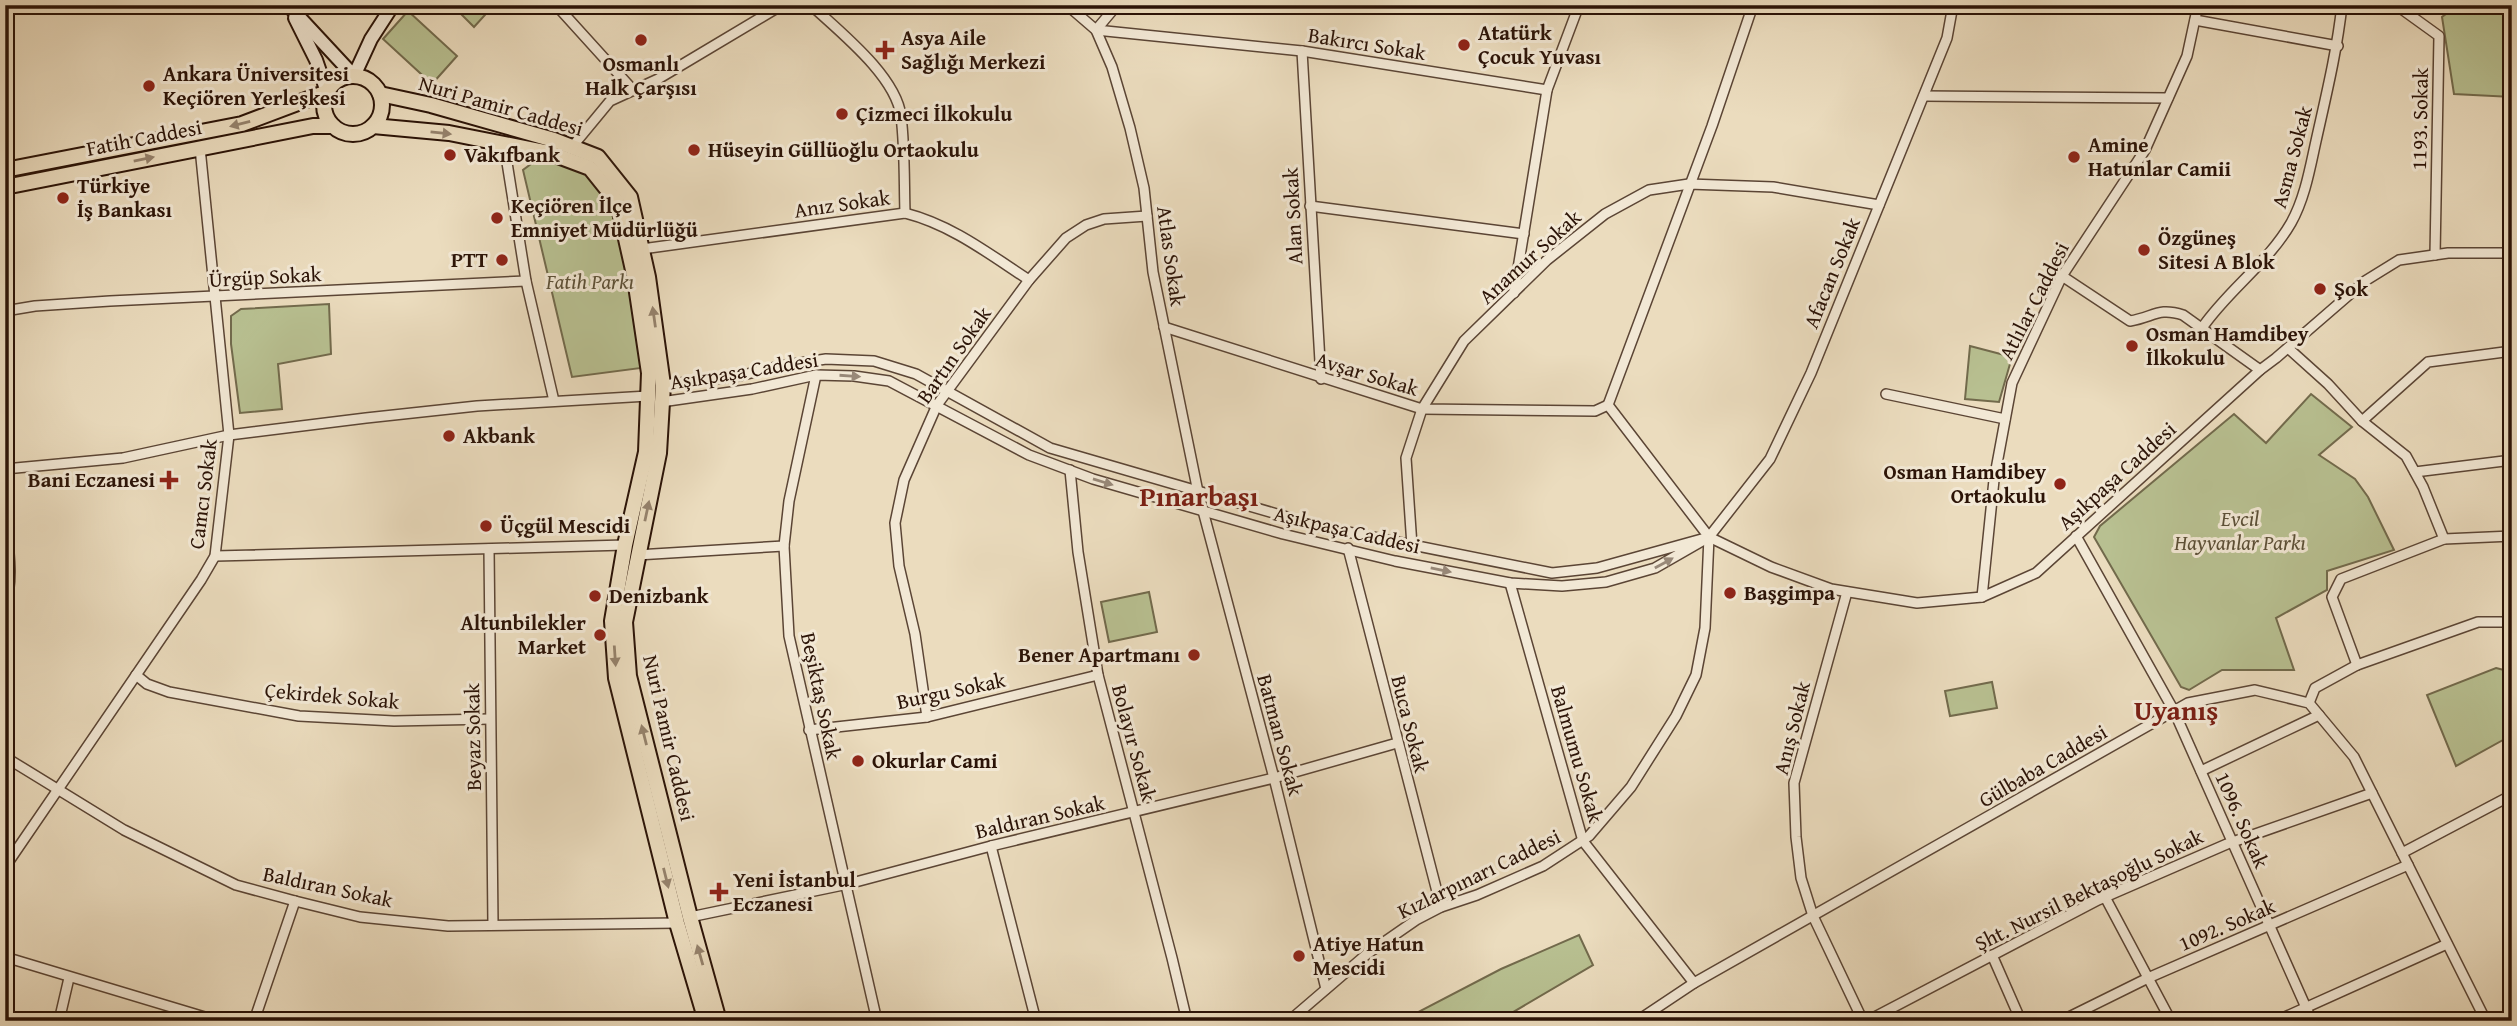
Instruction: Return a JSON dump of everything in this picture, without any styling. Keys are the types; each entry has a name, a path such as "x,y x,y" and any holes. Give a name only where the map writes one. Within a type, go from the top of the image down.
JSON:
{"main road":[{"path":"354,76 370,81 380,94 382,111 373,126 365,131 349,133 334,126 328,120 325,110 327,92 338,80 354,76"},
{"name":"Fatih Caddesi","path":"5,170 242,124 327,92"},
{"name":"Nuri Pamir Caddesi","path":"380,94 431,105 598,157 631,197 648,277 663,385 655,399 612,621 616,678 683,920 719,1021"},
{"name":"Fatih Caddesi","path":"5,187 313,126 334,126"},
{"name":"Nuri Pamir Caddesi","path":"373,126 449,133 550,153 590,168 618,203 635,279 655,399 659,453 625,622 629,676 706,1021"}],"street":[{"path":"288,5 354,76 371,39 393,5"},
{"path":"288,5 316,60 327,92"},
{"path":"556,5 633,90"},
{"path":"572,147 610,101 658,79 782,5"},
{"path":"811,5 869,60 887,82 901,114 905,213"},
{"path":"1067,5 1096,30 1116,5"},
{"path":"1514,293 1547,90 1579,5"},
{"path":"1709,537 1608,405 1712,126 1753,5"},
{"name":"Afacan Sokak","path":"1709,537 1770,459 1811,373 1947,38 1953,5"},
{"name":"Atlılar Caddesi","path":"1983,597 1994,480 2012,383 2062,276 2145,150 2188,56 2198,5"},
{"name":"Asma Sokak","path":"2202,328 2211,314 2270,252 2292,222 2306,184 2337,46 2342,5"},
{"name":"1193. Sokak","path":"2396,5 2439,36 2435,255"},
{"path":"2195,20 2337,46"},
{"name":"Bakırcı Sokak","path":"1096,30 1302,51 1547,90"},
{"name":"Atlas Sokak","path":"1096,30 1112,67 1144,188 1153,272 1198,492"},
{"name":"Alan Sokak","path":"1302,51 1321,379"},
{"path":"1924,96 2168,99"},
{"path":"504,144 526,281 554,401"},
{"name":"Camcı Sokak","path":"5,867 215,556 229,435 200,148"},
{"name":"Anamur Sokak","path":"1412,546 1406,458 1422,409 1464,341 1547,260 1605,214 1649,190 1689,184 1773,187 1879,205"},
{"path":"1310,206 1524,234"},
{"name":"Anız Sokak","path":"642,249 905,213 930,219 961,235 1029,280"},
{"name":"Bartın Sokak","path":"927,717 915,634 899,566 895,523 904,480 937,405 946,391 1029,280 1066,238 1086,225 1104,219 1147,216"},
{"name":"Aşıkpaşa Caddesi","path":"663,385 739,376 826,359 874,361 916,374 1050,448 1318,526 1552,573 1597,568 1709,537 1771,567 1831,589 1917,603 1983,597 2036,573 2260,370 2365,281 2399,260 2435,255 2512,253"},
{"path":"2062,276 2130,321 2145,319 2159,311 2183,315 2260,370"},
{"name":"Ürgüp Sokak","path":"5,311 34,306 110,301 526,281"},
{"name":"Avşar Sokak","path":"1164,327 1422,409 1595,411 1608,405"},
{"path":"2288,348 2329,384 2362,421 2406,456 2444,539"},
{"path":"2362,421 2428,362 2512,351"},
{"name":"Aşıkpaşa Caddesi","path":"5,468 123,458 229,435 477,406 655,399 752,390 816,374 889,381 1028,455 1070,471 1202,511 1395,561 1510,583 1562,586 1606,582 1655,568 1709,537"},
{"name":"Beşiktaş Sokak","path":"816,374 789,501 784,546 789,636 809,730 848,884 877,1021"},
{"path":"1886,394 2005,419"},
{"path":"2415,472 2512,460"},
{"name":"Bolayır Sokak","path":"1070,471 1098,676 1187,1021"},
{"name":"Batman Sokak","path":"1198,492 1274,778 1326,989"},
{"path":"5,513 9,558 8,596 5,604"},
{"name":"1096. Sokak","path":"2076,536 2174,711 2312,1021"},
{"path":"2357,665 2332,597 2341,579 2444,539 2512,536"},
{"name":"Kızlarpınarı Caddesi","path":"1289,1021 1367,954 1416,920 1441,907 1477,895 1543,866 1583,841 1631,787 1676,716 1696,675 1704,628 1709,537"},
{"path":"215,556 625,545"},
{"path":"638,555 784,546"},
{"name":"Buca Sokak","path":"1348,548 1441,907"},
{"name":"Beyaz Sokak","path":"489,549 493,924"},
{"name":"Balmumu Sokak","path":"1510,583 1583,841 1694,983"},
{"name":"Anış Sokak","path":"1847,592 1794,783 1796,838 1801,878 1813,916 1865,1021"},
{"path":"2486,1021 2354,757 2309,703 2315,688 2357,665 2478,622 2512,622"},
{"name":"Çekirdek Sokak","path":"136,675 147,684 169,692 299,716 394,720 490,719"},
{"name":"Burgu Sokak","path":"809,730 927,717 1098,676"},
{"name":"Gülbaba Caddesi","path":"1637,1021 1694,983 2189,703 2255,690 2309,703"},
{"path":"2201,771 2319,715"},
{"name":"Baldıran Sokak","path":"5,757 124,830 236,885 360,917 448,926 683,920 848,884 991,846 1135,813 1397,743"},
{"name":"Şht. Nursil Bektaşoğlu Sokak","path":"1865,1021 2105,897 2233,842 2372,793"},
{"path":"2402,853 2510,799"},
{"path":"991,846 1036,1021"},
{"name":"1092. Sokak","path":"2062,1021 2148,978 2408,865"},
{"path":"2105,897 2171,1021"},
{"path":"254,1021 295,901"},
{"path":"2276,1021 2447,944"},
{"path":"1992,956 2021,1021"},
{"path":"5,957 218,1021"},
{"path":"59,1021 69,978"}],"green space":[{"path":"452,5 494,5 474,27"},
{"path":"2458,5 2512,5 2512,97 2454,94 2442,17"},
{"path":"408,11 457,56 432,84 383,39"},
{"name":"Fatih Parkı","path":"539,158 557,161 585,173 599,189 611,210 620,236 632,293 641,368 572,377 523,170"},
{"path":"329,304 331,354 278,364 282,409 240,413 231,344 231,316 241,309"},
{"path":"1970,346 2012,357 1999,402 1965,399"},
{"name":"Evcil Hayvanlar Parkı","path":"2311,394 2352,427 2319,455 2355,479 2368,497 2394,550 2327,571 2327,590 2276,618 2294,670 2222,670 2189,690 2181,687 2094,537 2100,526 2234,414 2266,443"},
{"path":"1149,592 1157,632 1109,642 1101,602"},
{"path":"2496,668 2512,672 2512,735 2456,766 2427,695"},
{"path":"1992,682 1997,708 1950,716 1945,691"},
{"path":"1579,935 1593,965 1498,1021 1403,1020 1501,969"}],"place":[{"name":"Osmanlı Halk Çarşısı","path":"641,40"},
{"name":"Atatürk Çocuk Yuvası","path":"1464,45"},
{"name":"Asya Aile Sağlığı Merkezi","path":"885,50"},
{"name":"Ankara Üniversitesi Keçiören Yerleşkesi","path":"149,86"},
{"name":"Çizmeci İlkokulu","path":"842,114"},
{"name":"Hüseyin Güllüoğlu Ortaokulu","path":"694,150"},
{"name":"Vakıfbank","path":"450,155"},
{"name":"Amine Hatunlar Camii","path":"2074,157"},
{"name":"Türkiye İş Bankası","path":"63,198"},
{"name":"Keçiören İlçe Emniyet Müdürlüğü","path":"497,218"},
{"name":"Özgüneş Sitesi A Blok","path":"2144,250"},
{"name":"PTT","path":"502,260"},
{"name":"Şok","path":"2320,289"},
{"name":"Osman Hamdibey İlkokulu","path":"2132,346"},
{"name":"Akbank","path":"449,436"},
{"name":"Bani Eczanesi","path":"169,480"},
{"name":"Osman Hamdibey Ortaokulu","path":"2060,484"},
{"name":"Üçgül Mescidi","path":"486,526"},
{"name":"Başgimpa","path":"1730,593"},
{"name":"Denizbank","path":"595,596"},
{"name":"Altunbilekler Market","path":"600,635"},
{"name":"Bener Apartmanı","path":"1194,655"},
{"name":"Okurlar Cami","path":"858,761"},
{"name":"Yeni İstanbul Eczanesi","path":"719,892"},
{"name":"Atiye Hatun Mescidi","path":"1299,956"}],"district":[{"name":"Pınarbaşı","path":"1199,496"},
{"name":"Uyanış","path":"2176,710"}]}
